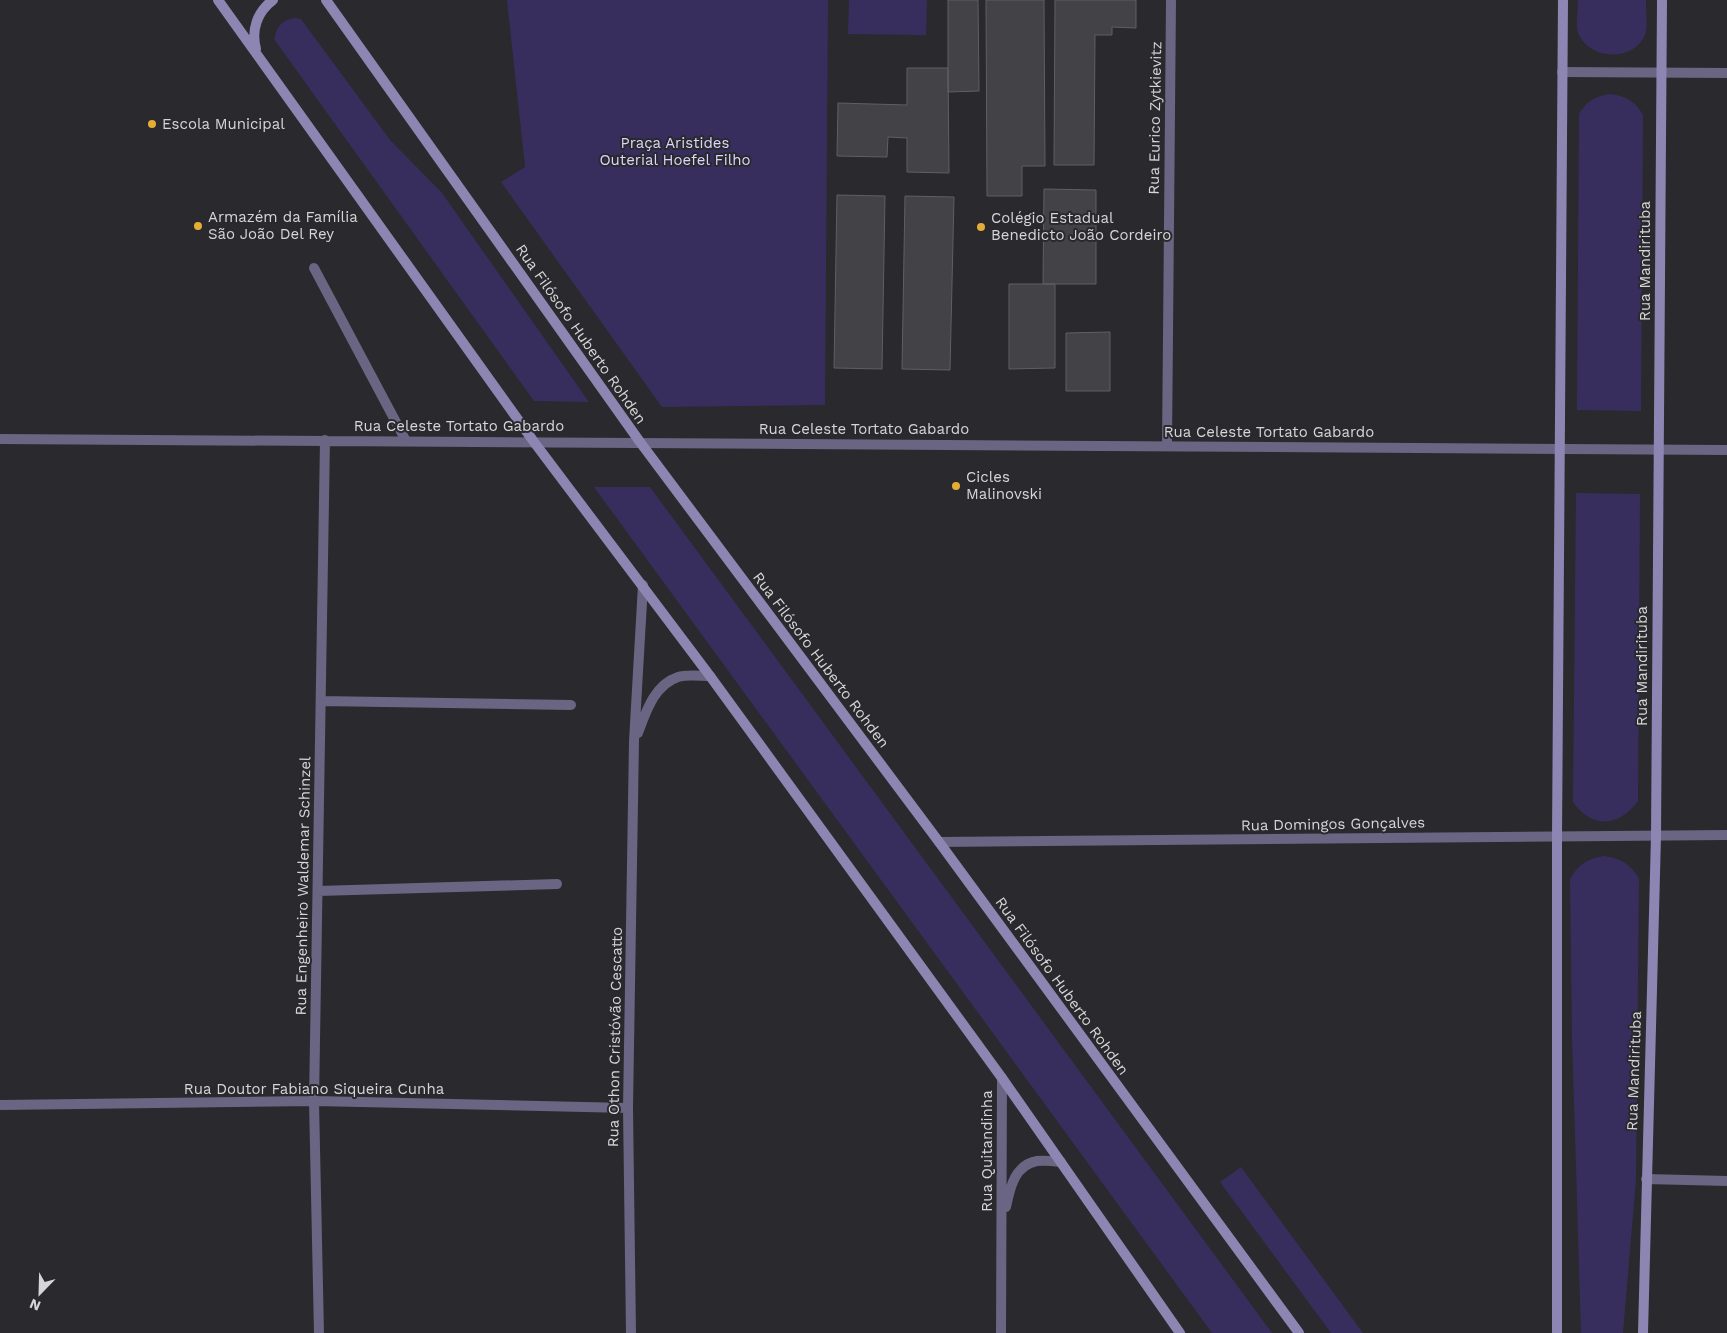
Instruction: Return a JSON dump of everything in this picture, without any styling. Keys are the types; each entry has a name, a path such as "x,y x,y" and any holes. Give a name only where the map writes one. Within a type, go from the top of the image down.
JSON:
{"main road":[{"path":"218,0 534,442 643,584 1002,1078 1180,1333"},
{"path":"258,55 254,42 254,28 259,15 267,4 273,0"},
{"path":"1557,1333 1557,837 1563,0"},
{"name":"Rua Mandirituba","path":"1643,1333 1656,836 1662,0"},
{"name":"Rua Filósofo Huberto Rohden","path":"326,1 640,442 939,842 1299,1333"}],"street":[{"name":"Rua Eurico Zytkievitz","path":"1167,446 1171,0"},
{"path":"1562,72 1727,73"},
{"path":"314,268 406,441"},
{"name":"Rua Celeste Tortato Gabardo","path":"0,439 1727,450"},
{"name":"Rua Engenheiro Waldemar Schinzel","path":"319,1333 314,1101 325,440"},
{"name":"Rua Othon Cristóvão Cescatto","path":"632,1333 628,1108 634,741 643,584"},
{"name":"Rua Othon Cristóvão Cescatto","path":"634,741 648,708 659,689 678,677 710,676"},
{"path":"321,701 571,705"},
{"name":"Rua Domingos Gonçalves","path":"939,842 1727,835"},
{"path":"318,891 558,884"},
{"name":"Rua Quitandinha","path":"1001,1333 1002,1078"},
{"name":"Rua Doutor Fabiano Siqueira Cunha","path":"0,1106 314,1101 628,1108"},
{"name":"Rua Quitandinha","path":"1002,1223 1012,1183 1021,1168 1036,1161 1061,1162"},
{"path":"1646,1179 1727,1181"}],"green space":[{"name":"Praça Aristides Outerial Hoefel Filho","path":"507,0 828,0 825,405 662,407 501,182 525,167"},
{"path":"849,0 927,0 926,35 848,34"},
{"path":"1578,0 1646,0 1647,23 1645,35 1639,44 1631,50 1622,53 1602,53 1593,49 1579,35 1577,23"},
{"path":"301,19 390,140 442,193 589,402 534,401 274,39 280,25 286,20"},
{"path":"1610,94 1630,100 1643,115 1641,411 1577,410 1579,114 1585,105 1592,100"},
{"path":"594,487 650,487 1272,1333 1212,1333"},
{"path":"1576,493 1640,494 1638,801 1631,810 1622,816 1614,820 1605,821 1588,817 1573,802"},
{"path":"1604,856 1624,862 1639,878 1636,1179 1623,1333 1581,1333 1572,1036 1570,879 1584,863 1593,858"},
{"path":"1241,1167 1363,1333 1331,1333 1220,1182"}],"building":[{"path":"948,0 978,0 979,91 948,92"},
{"path":"986,0 1044,0 1045,166 1022,166 1022,196 987,196"},
{"path":"1055,0 1136,0 1136,28 1112,27 1112,35 1095,35 1094,165 1054,165"},
{"path":"907,68 948,68 949,173 907,172 907,138 888,137 887,157 837,156 838,103 907,105"},
{"path":"1044,189 1096,190 1096,284 1043,284"},
{"path":"837,195 885,196 882,369 834,368"},
{"path":"905,196 954,197 950,370 902,369"},
{"path":"1009,284 1055,284 1055,368 1009,369"},
{"path":"1110,332 1110,391 1066,391 1066,333"}],"place":[{"name":"Escola Municipal","path":"152,124"},
{"name":"Armazém da Família São João Del Rey","path":"198,226"},
{"name":"Colégio Estadual Benedicto João Cordeiro","path":"981,227"},
{"name":"Cicles Malinovski","path":"956,486"}]}
